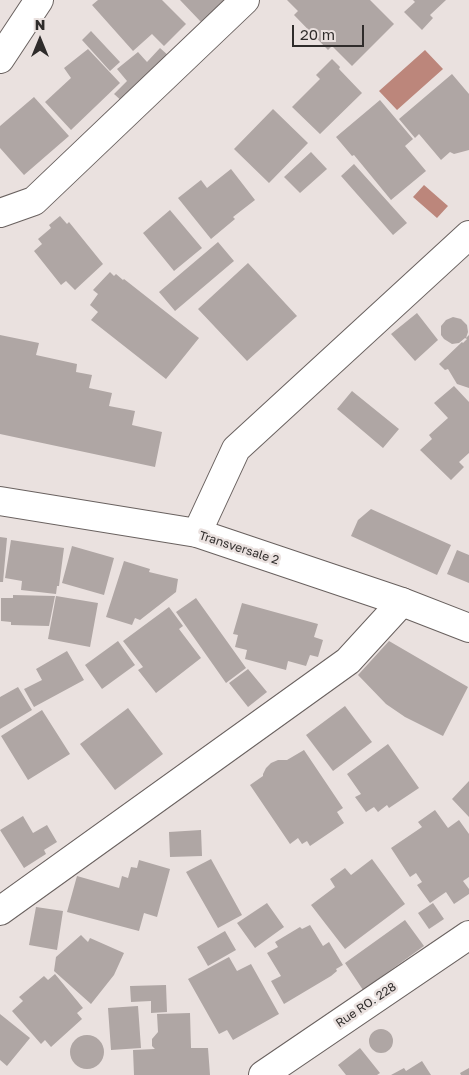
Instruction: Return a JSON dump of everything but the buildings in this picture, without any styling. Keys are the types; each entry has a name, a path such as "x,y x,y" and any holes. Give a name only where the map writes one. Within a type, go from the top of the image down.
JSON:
{"street":[{"path":"0,59 39,0"},
{"path":"0,213 34,201 244,0"},
{"path":"197,533 236,449 469,235"},
{"name":"Transversale 2","path":"0,502 197,533 402,602 469,628"},
{"path":"0,911 348,661 402,602"},
{"name":"Rue RO. 228","path":"263,1075 469,935"}],"shaded area":[{"path":"425,50 443,69 397,110 379,91"},
{"path":"424,185 448,206 437,218 413,197"}]}
